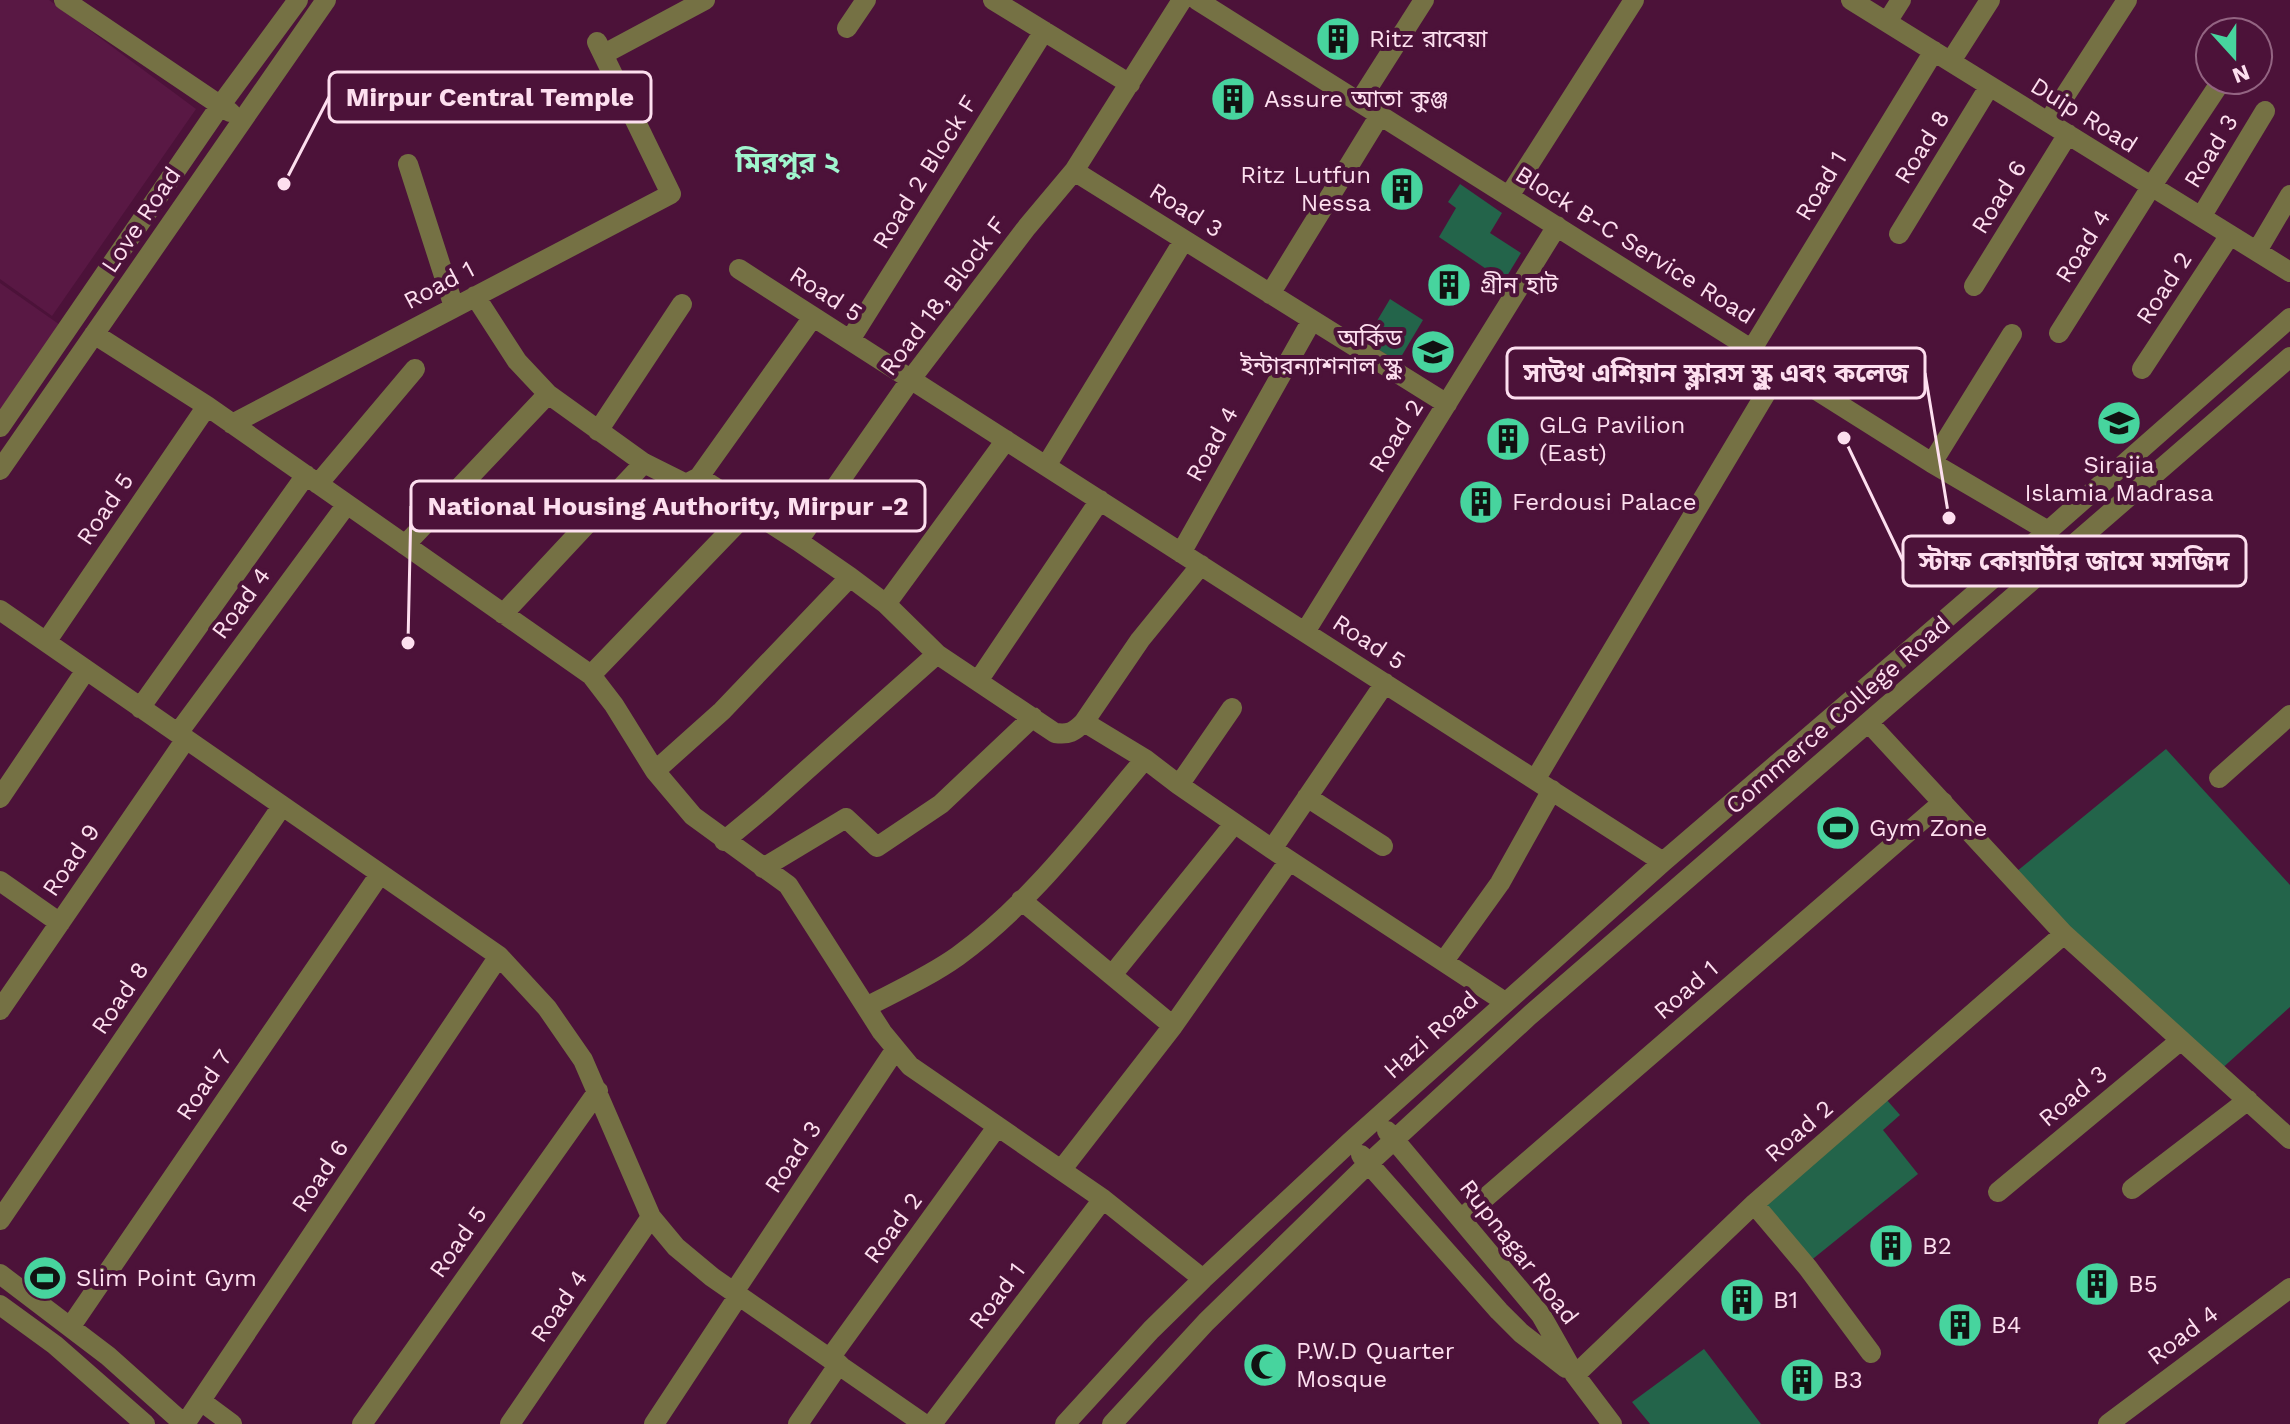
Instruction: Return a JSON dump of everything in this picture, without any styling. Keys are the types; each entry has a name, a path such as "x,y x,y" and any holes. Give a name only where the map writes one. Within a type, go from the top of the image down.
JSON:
{"street":[{"path":"64,0 241,120"},
{"name":"Love Road","path":"0,427 220,106 298,0"},
{"name":"Love Road","path":"0,470 326,0"},
{"name":"Road 1","path":"232,424 671,194 600,48 705,0"},
{"path":"847,28 866,0"},
{"path":"993,0 1130,84"},
{"name":"Road 18, Block F","path":"798,541 911,379 1027,227 1074,171 1182,0"},
{"name":"Block B-C Service Road","path":"1197,0 1932,463 2048,531"},
{"path":"1359,102 1424,0"},
{"path":"1509,196 1634,0"},
{"name":"Duip Road","path":"1851,0 2290,272"},
{"path":"1887,22 1901,0"},
{"path":"1942,56 1990,0"},
{"path":"2048,122 2127,0"},
{"name":"Road 2 Block F","path":"850,340 1044,31"},
{"name":"Road 1","path":"1752,349 1942,56"},
{"name":"Road 8","path":"1899,234 1989,87"},
{"path":"2151,187 2211,96"},
{"name":"Road 3","path":"2201,217 2265,111"},
{"path":"1270,294 1380,115"},
{"name":"Road 6","path":"1974,286 2068,134"},
{"path":"408,164 454,307"},
{"name":"Road 3","path":"1074,171 1447,404"},
{"name":"Road 4","path":"2059,333 2151,187"},
{"path":"2257,251 2290,195"},
{"name":"Road 2","path":"1305,632 1557,226"},
{"name":"Road 2","path":"2142,369 2230,235"},
{"path":"1046,466 1184,240"},
{"name":"Road 5","path":"739,269 1663,862"},
{"path":"475,296 517,361 548,394 644,463 686,484 699,477 813,317"},
{"path":"598,431 682,304"},
{"name":"Commerce College Road","path":"1848,701 2048,531 2290,318"},
{"name":"Road 4","path":"1181,553 1312,320"},
{"path":"94,334 207,406 591,675 614,705 655,771 693,816 788,885 866,1007 895,1050 910,1066 1062,1169 1203,1279"},
{"path":"1932,463 2012,334"},
{"name":"Commerce College Road","path":"1112,1424 1206,1322 1369,1163 1529,1016 2289,359"},
{"path":"1444,961 1500,883 1543,785 1781,368"},
{"path":"140,708 312,480 415,369"},
{"path":"405,545 548,394"},
{"name":"Road 5","path":"46,642 207,406"},
{"path":"886,604 1006,440"},
{"path":"503,614 644,463"},
{"path":"699,477 850,577 886,604 937,654 1055,733 1067,735 1084,722 1140,640 1201,565"},
{"path":"978,681 1100,500"},
{"name":"Road 4","path":"182,736 347,504"},
{"path":"591,675 749,511"},
{"path":"655,771 722,711 850,577"},
{"path":"0,610 499,956 547,1008 583,1060 651,1217 676,1247 737,1294 924,1424"},
{"path":"724,841 937,654"},
{"path":"0,798 86,670"},
{"path":"1272,849 1385,683"},
{"name":"Hazi Road","path":"1065,1424 1151,1330 1350,1142 1848,701"},
{"path":"1179,785 1232,708"},
{"path":"2219,778 2290,715"},
{"path":"763,868 846,818 877,847 941,804 1033,717"},
{"path":"1084,722 1145,759 1234,824 1505,1002"},
{"path":"1869,723 2064,934 2248,1100 2286,1126"},
{"name":"Road 9","path":"0,1010 182,736"},
{"path":"866,1007 958,956 1021,900 1145,759"},
{"path":"1307,797 1383,846"},
{"name":"Road 1","path":"1462,1218 1943,802"},
{"name":"Road 8","path":"0,1220 282,806"},
{"path":"1112,975 1234,824"},
{"path":"1062,1169 1173,1026 1289,861"},
{"name":"Road 7","path":"71,1326 380,874"},
{"path":"0,881 60,923"},
{"path":"1021,900 1173,1026"},
{"name":"Road 2","path":"1575,1375 1754,1204 2064,934"},
{"name":"Road 6","path":"184,1424 499,956"},
{"name":"Road 3","path":"1998,1192 2181,1040"},
{"name":"Road 3","path":"654,1424 895,1050"},
{"name":"Road 5","path":"362,1424 598,1091"},
{"path":"2132,1189 2248,1100"},
{"name":"Rupnagar Road","path":"1376,1119 1541,1315 1575,1375 1612,1424"},
{"name":"Road 2","path":"798,1424 834,1361 997,1127"},
{"path":"1350,1142 1499,1311 1521,1333 1575,1375"},
{"name":"Road 1","path":"932,1424 1103,1199"},
{"path":"1754,1204 1808,1268 1871,1353"},
{"name":"Road 4","path":"510,1424 651,1217"},
{"path":"0,1274 71,1326 184,1424"},
{"name":"Road 4","path":"2112,1423 2290,1288"},
{"path":"0,1305 74,1361 145,1424"},
{"path":"201,1401 232,1424"}],"shaded area":[{"path":"0,0 49,0 196,109 52,316 0,279"},
{"path":"0,283 63,327 0,421"}],"green space":[{"path":"1460,184 1502,213 1490,233 1521,253 1504,281 1439,237 1456,208 1448,202"},
{"path":"1390,299 1423,320 1398,362 1365,341"},
{"path":"2166,749 2290,885 2290,1007 2218,1072 2011,876"},
{"path":"1886,1099 1900,1115 1883,1130 1918,1174 1809,1262 1760,1205"},
{"path":"1704,1349 1761,1424 1650,1424 1632,1402"}],"place":[{"name":"Ritz রাবেয়া","path":"1338,39"},
{"name":"Assure আতা কুঞ্জ","path":"1233,99"},
{"name":"Mirpur Central Temple","path":"284,184"},
{"name":"Ritz Lutfun Nessa","path":"1402,189"},
{"name":"গ্রীন হাট","path":"1449,285"},
{"name":"অর্কিড ইন্টারন্যাশনাল স্কুল","path":"1433,352"},
{"name":"Sirajia Islamia Madrasa","path":"2119,423"},
{"name":"স্টাফ কোয়ার্টার জামে মসজিদ","path":"1844,438"},
{"name":"GLG Pavilion (East)","path":"1508,439"},
{"name":"Ferdousi Palace","path":"1481,502"},
{"name":"সাউথ এশিয়ান স্কলারস স্কুল এবং কলেজ","path":"1949,518"},
{"name":"National Housing Authority, Mirpur -2","path":"408,643"},
{"name":"Gym Zone","path":"1838,828"},
{"name":"B2","path":"1891,1246"},
{"name":"Slim Point Gym","path":"45,1278"},
{"name":"B5","path":"2097,1284"},
{"name":"B1","path":"1742,1300"},
{"name":"B4","path":"1960,1325"},
{"name":"P.W.D Quarter Mosque","path":"1265,1365"},
{"name":"B3","path":"1802,1380"}],"district":[{"name":"মিরপুর ২","path":"788,162"}]}
